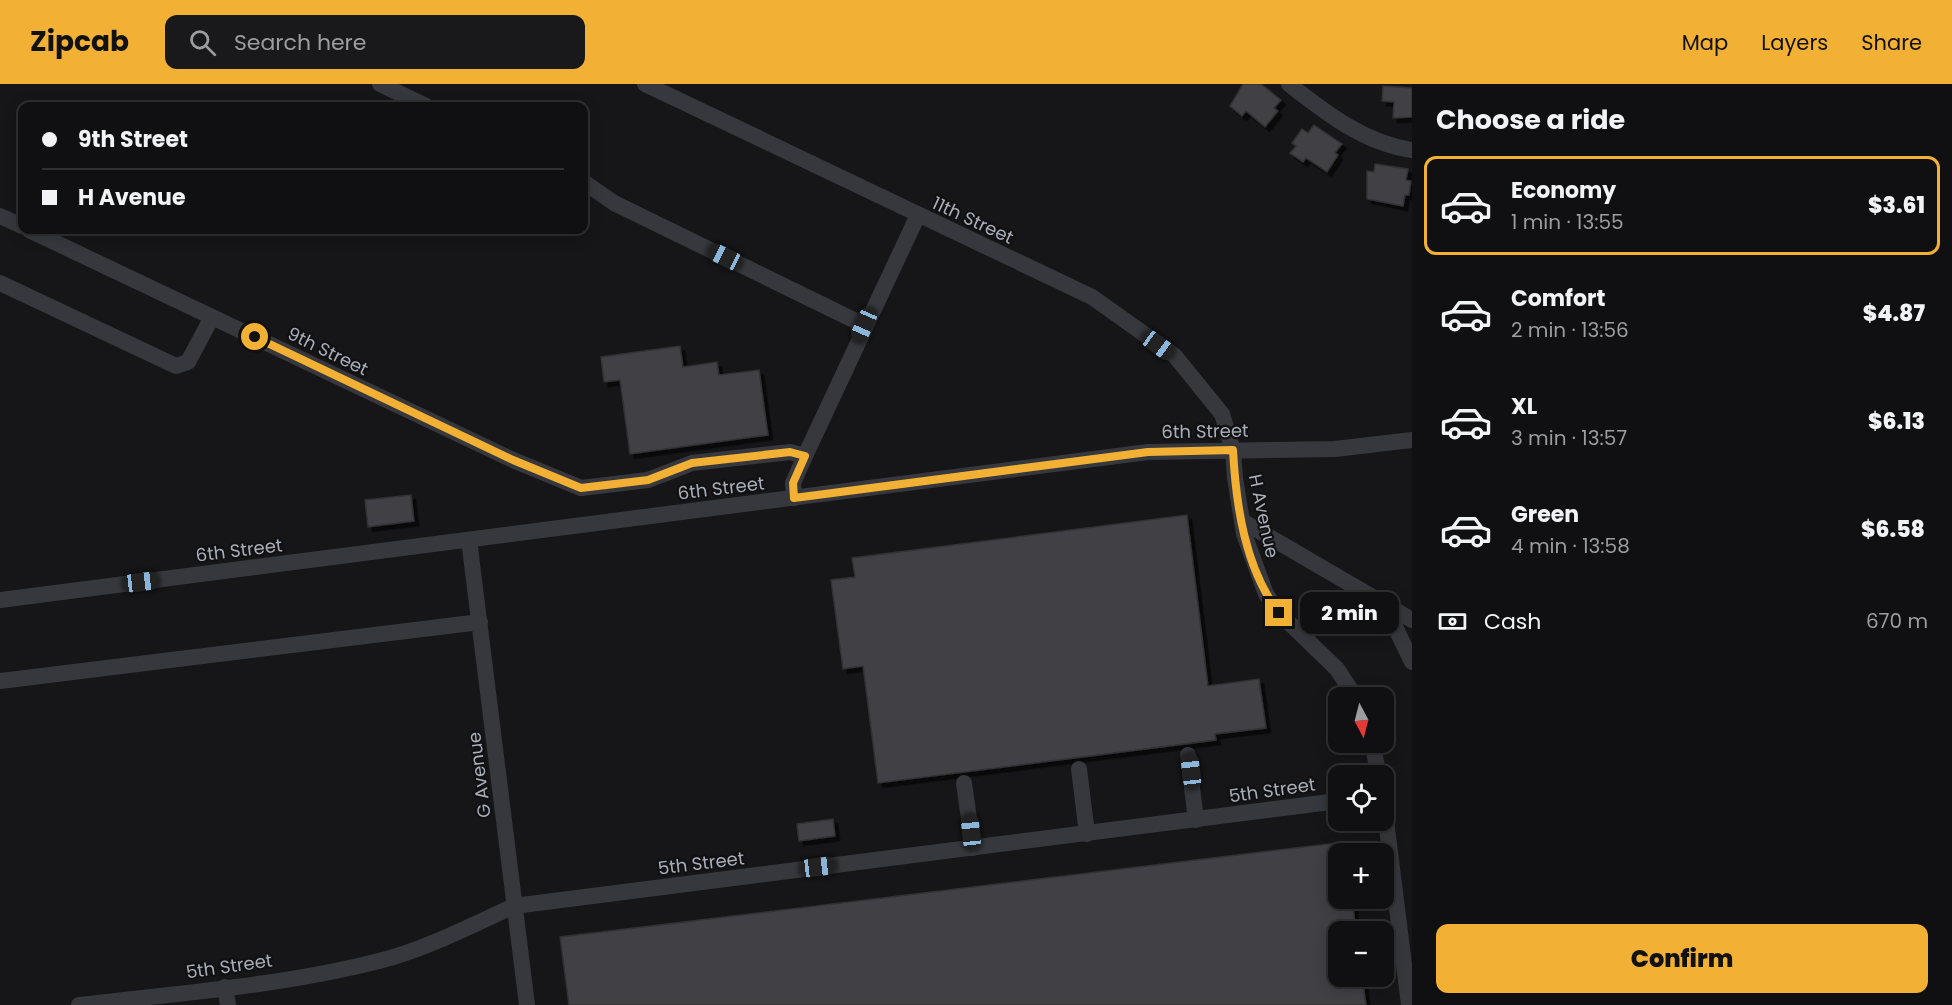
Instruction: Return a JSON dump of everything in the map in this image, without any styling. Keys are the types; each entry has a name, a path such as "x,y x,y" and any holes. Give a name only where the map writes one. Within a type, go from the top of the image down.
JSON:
{"street":[{"path":"380,84 418,102"},
{"name":"11th Street","path":"645,84 1092,297 1175,356 1222,414 1233,450"},
{"path":"1289,84 1332,118 1379,142 1412,150"},
{"path":"588,185 614,203 864,325"},
{"path":"794,498 793,483 864,325 918,215"},
{"path":"0,216 18,224"},
{"name":"9th Street","path":"37,234 513,460 581,488 648,480 692,463 790,452 805,456"},
{"path":"0,283 176,366 188,362 212,317"},
{"name":"6th Street","path":"0,600 1148,452 1335,449 1412,440"},
{"name":"H Avenue","path":"1233,450 1234,478 1242,521 1255,568 1269,600 1279,613 1334,666 1348,687"},
{"path":"1242,521 1412,620"},
{"name":"G Avenue","path":"470,540 527,1005"},
{"path":"1384,604 1412,662"},
{"path":"0,681 480,622"},
{"path":"1188,755 1196,820"},
{"path":"1079,769 1088,834"},
{"path":"964,783 973,848"},
{"name":"5th Street","path":"79,1005 225,987 380,961 442,939 514,906 1328,802"},
{"path":"1390,831 1405,912 1409,1005"},
{"path":"225,987 228,1005"}],"building":[{"path":"1243,84 1261,84 1281,100 1274,108 1278,111 1265,127 1246,111 1242,116 1230,106"},
{"path":"1383,86 1412,88 1412,117 1393,118 1394,102 1382,101"},
{"path":"1314,125 1342,144 1335,153 1338,155 1327,172 1306,158 1303,162 1290,153 1296,146 1292,143 1302,129 1308,133"},
{"path":"1375,164 1408,169 1406,180 1411,181 1409,195 1405,195 1403,206 1367,199 1367,171 1374,172"},
{"path":"680,346 683,367 717,362 719,375 759,370 768,435 630,454 620,380 604,382 601,357"},
{"path":"411,495 414,521 368,527 365,500"},
{"path":"1187,515 1208,686 1259,679 1266,728 1215,734 1216,740 878,783 863,666 843,669 831,580 855,577 852,558"},
{"path":"833,819 835,836 799,841 797,824"},
{"path":"1328,844 1328,909 1353,909 1355,921 1328,921 1328,987 1364,987 1366,1005 569,1005 560,937"}],"route":[{"path":"255,337 513,460 561,482 581,488 648,480 692,463 790,452 805,456 793,483 794,498 1148,452 1233,450 1234,478 1248,549 1262,587 1279,613"}]}
